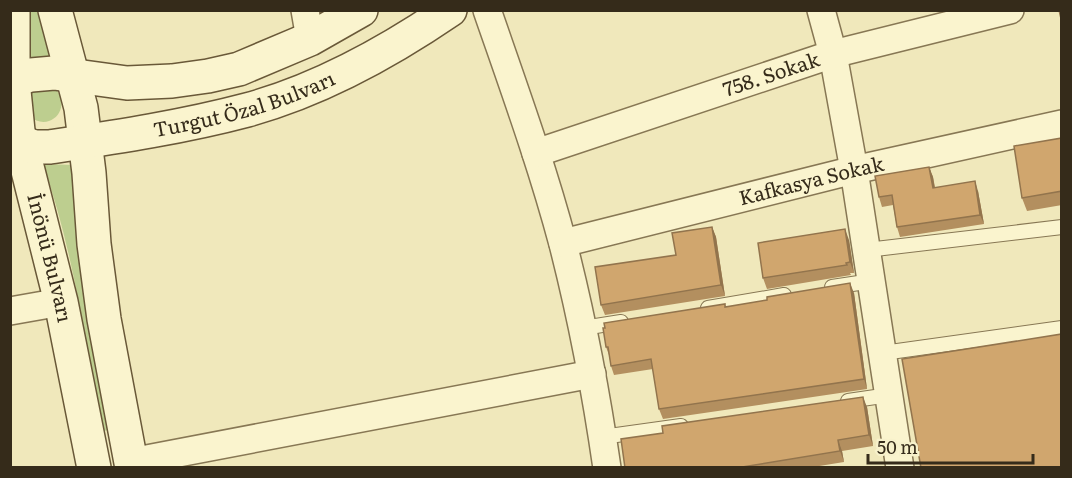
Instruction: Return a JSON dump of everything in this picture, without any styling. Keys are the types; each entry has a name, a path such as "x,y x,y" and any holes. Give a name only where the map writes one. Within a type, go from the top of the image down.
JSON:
{"main road":[{"name":"İnönü Bulvarı","path":"13,10 12,81 16,142 61,302 94,468"},
{"name":"İnönü Bulvarı","path":"55,10 81,108 94,244 104,319 132,465"},
{"name":"Turgut Özal Bulvarı","path":"12,81 31,75 73,75 127,83 172,81 208,76 239,69 308,25 361,10"},
{"name":"Turgut Özal Bulvarı","path":"16,142 35,147 50,147 238,112 285,97 372,59 419,32 450,10"}],"street":[{"path":"488,10 536,153 563,243 592,374 607,468"},
{"path":"821,10 833,54 854,170 900,468"},
{"name":"758. Sokak","path":"536,153 833,54 1010,10"},
{"name":"Kafkasya Sokak","path":"563,243 854,170 1062,124"},
{"path":"10,311 61,302"},
{"path":"132,465 592,374"}],"lane":[{"path":"867,250 1062,227"},
{"path":"698,309 872,281"},
{"path":"583,328 629,321"},
{"path":"883,353 1062,328"},
{"path":"832,404 889,395"},
{"path":"602,437 694,424"}],"green space":[{"path":"23,11 41,11 55,64 27,61"},
{"path":"54,87 60,95 61,102 57,116 45,122 37,121 29,116 26,92"},
{"path":"43,164 75,165 111,430 101,431 71,263"}],"building":[{"path":"1062,138 1062,191 1022,198 1014,146"},
{"path":"929,167 933,188 975,181 980,215 897,227 892,195 879,197 875,176"},
{"path":"712,227 721,285 601,305 595,267 676,255 672,233"},
{"path":"845,229 850,262 846,263 847,265 763,278 758,243"},
{"path":"850,283 864,379 659,409 651,359 611,366 608,347 606,347 604,323 725,304 725,307 767,300 767,297"},
{"path":"1062,334 1062,468 921,468 902,359"},
{"path":"863,397 869,435 838,440 840,451 736,468 625,468 621,439 663,433 662,426"}]}
